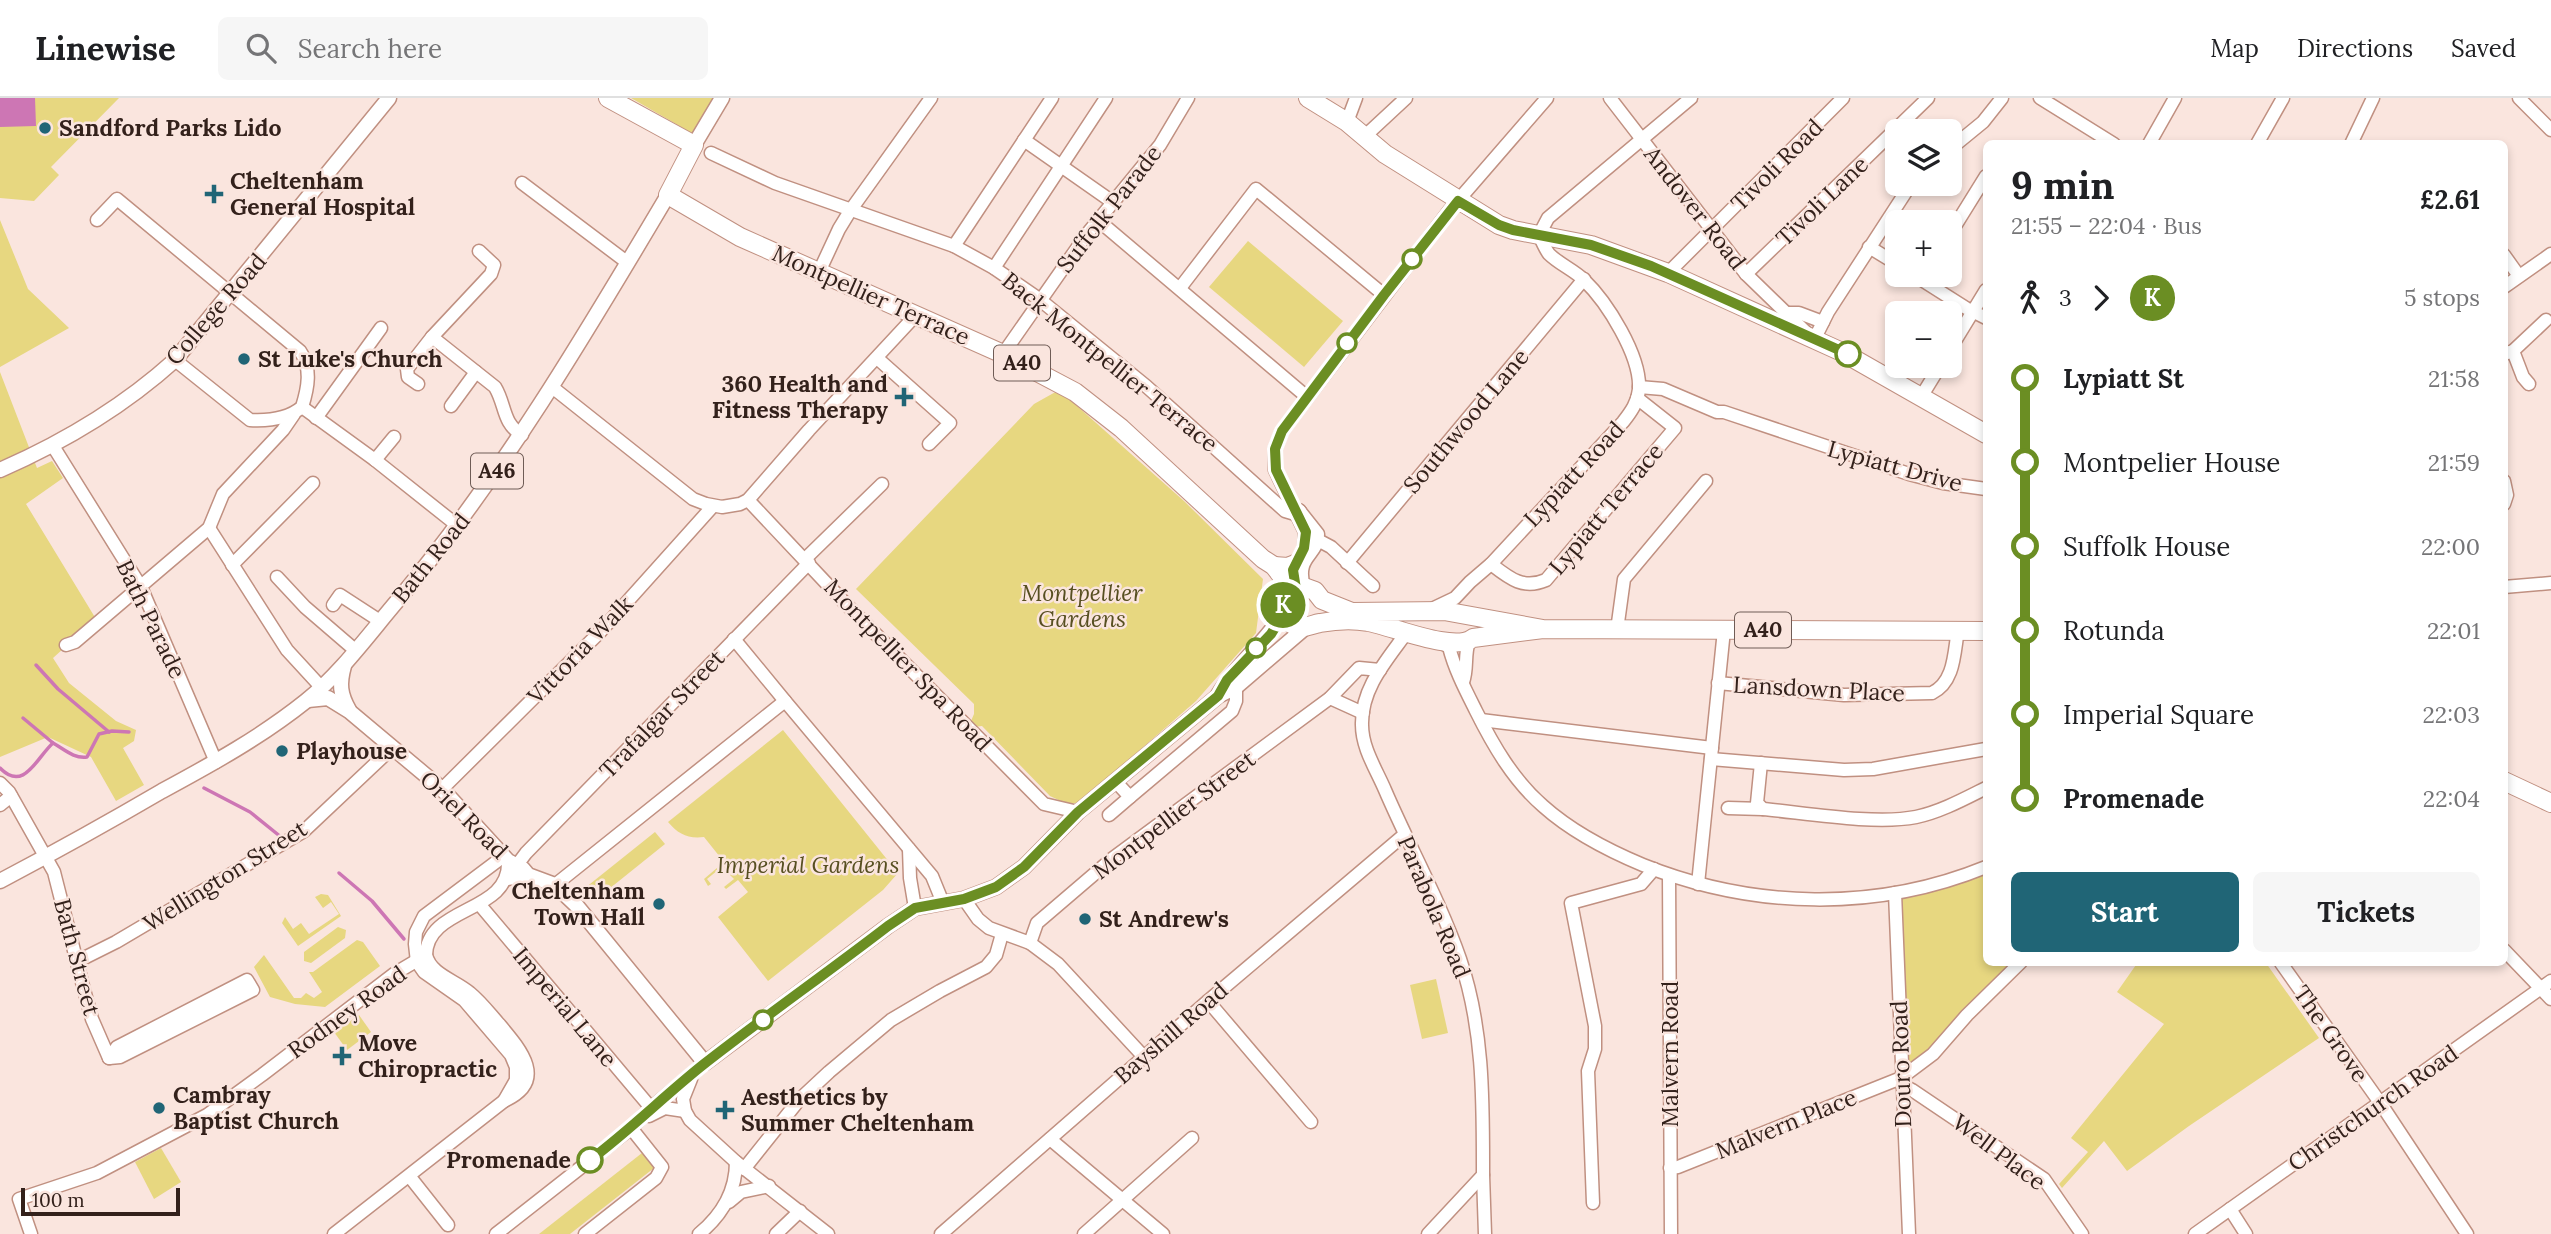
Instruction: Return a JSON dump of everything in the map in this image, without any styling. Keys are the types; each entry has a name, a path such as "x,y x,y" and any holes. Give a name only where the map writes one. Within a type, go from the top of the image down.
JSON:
{"highway":[{"path":"608,98 703,149"},
{"name":"Andover Road","path":"1308,98 1347,122 1385,154 1499,225 1591,245 1668,273 1848,354 1983,432"},
{"name":"Bath Road","path":"668,195 703,149"},
{"name":"Montpellier Terrace","path":"668,195 740,237 1003,354 1069,388 1093,405 1268,562 1292,596"},
{"path":"1268,562 1288,567 1295,564"},
{"name":"A40","path":"1543,629 1444,611 1352,612 1322,600 1315,591 1292,596 1293,624 1357,620 1422,636 1471,639 1543,629 1983,631"},
{"path":"1310,625 1322,613 1322,600"},
{"path":"1422,636 1423,612"},
{"path":"1468,615 1475,625 1471,639"},
{"path":"2508,783 2551,803"}],"main road":[{"name":"College Road","path":"0,470 52,446 151,382 174,360 231,292 389,98"},
{"name":"Bath Road","path":"703,149 722,98"},
{"name":"Bath Road","path":"0,881 216,762 307,700 344,664 458,526 522,435 668,195"},
{"path":"1218,696 1227,680 1271,634 1292,596"},
{"path":"555,885 576,905 705,1063 915,908 964,899 996,887 1024,867 1078,812 1218,696 1236,687 1310,625"},
{"path":"344,664 340,682 341,695 349,711"},
{"name":"Oriel Road","path":"307,700 328,698 349,711 442,789 514,864 555,885"},
{"path":"507,878 514,864"}],"street":[{"path":"819,272 850,211 931,98"},
{"path":"954,246 1052,98"},
{"path":"994,268 1106,98"},
{"name":"Suffolk Parade","path":"1003,354 1087,234 1160,145 1188,98"},
{"path":"1347,122 1356,98"},
{"path":"1364,137 1406,98"},
{"path":"1292,596 1316,529 1295,509 1276,470 1275,449 1282,431 1458,201 1547,98"},
{"name":"Andover Road","path":"1610,98 1746,274 1814,340"},
{"path":"1638,393 1634,363 1625,341 1602,303 1584,279 1549,253 1539,235 1548,218 1691,98"},
{"name":"Tivoli Road","path":"1668,273 1843,98"},
{"name":"Tivoli Lane","path":"1746,274 1928,98"},
{"path":"1962,139 1983,122 2002,98"},
{"path":"2040,98 2060,103 2094,138"},
{"path":"2151,140 2175,98"},
{"path":"2259,140 2283,98"},
{"path":"2353,140 2373,98"},
{"path":"2519,98 2551,128"},
{"path":"1024,140 1114,203"},
{"name":"Back Montpellier Terrace","path":"703,149 775,183 954,246 994,268 1039,299 1146,386 1285,511 1295,509"},
{"path":"1962,215 1983,181"},
{"path":"522,183 628,263"},
{"path":"1180,288 1256,189 1384,295"},
{"path":"1814,340 1869,247 1903,196"},
{"path":"66,645 75,642 209,528 223,494 298,411 307,383 307,361 300,351 117,199 97,220"},
{"path":"1099,221 1307,397"},
{"path":"1869,247 1885,257"},
{"path":"418,384 408,377 407,369 432,337 491,274 494,265 479,251"},
{"path":"2508,284 2551,254"},
{"path":"2508,261 2519,276"},
{"name":"Southwood Lane","path":"1347,563 1584,279"},
{"path":"1935,287 1983,316"},
{"path":"1962,330 1983,295"},
{"path":"1787,313 1799,313 1823,322"},
{"path":"552,387 688,495 713,506 731,506 748,500 808,430 915,316"},
{"path":"2529,384 2508,352 2546,320"},
{"path":"316,418 381,328"},
{"path":"432,337 495,387 501,398 506,420 522,435"},
{"path":"877,358 950,423 929,444"},
{"path":"174,360 245,417 273,420 298,411 316,418 375,460 458,526"},
{"path":"452,406 476,372"},
{"path":"1921,397 1933,378"},
{"name":"Lypiatt Drive","path":"1638,393 1663,388 1717,412 1724,412 1804,441 1930,480 1983,489"},
{"name":"Lypiatt Terrace","path":"1491,564 1519,583 1532,585 1546,580 1675,428 1638,393"},
{"name":"Lypiatt Road","path":"1423,612 1455,598 1491,564 1623,422 1638,393"},
{"path":"375,460 394,437"},
{"name":"Bath Parade","path":"52,446 141,587 216,762"},
{"path":"1617,630 1624,579 1706,481"},
{"path":"232,565 313,483"},
{"name":"Trafalgar Street","path":"514,864 882,484"},
{"name":"Montpellier Spa Road","path":"748,500 1044,804 1078,812"},
{"name":"Vittoria Walk","path":"442,789 600,632 713,506"},
{"path":"209,528 287,650 321,687"},
{"path":"1312,538 1373,586"},
{"path":"1292,596 1295,564 1312,538"},
{"path":"277,577 305,607 355,650"},
{"path":"2508,587 2551,583"},
{"path":"333,605 340,595 380,621"},
{"path":"1455,598 1468,615"},
{"path":"1379,625 1388,634 1391,643 1390,656"},
{"name":"Lansdown Place","path":"1718,683 1844,695 1932,693 1943,686 1949,676 1958,630"},
{"path":"1698,884 1724,631"},
{"path":"1422,636 1449,647 1455,671 1463,682 1480,720 1510,769 1541,805 1581,835 1654,869 1698,884 1743,894 1798,900 1847,899 1895,893 1945,882 1983,868"},
{"name":"Parabola Road","path":"1422,636 1390,656 1380,670 1366,697 1363,734 1404,835 1424,873 1460,959 1474,1010 1482,1068 1485,1234"},
{"path":"734,639 932,876 943,903"},
{"path":"1463,682 1466,674 1464,657 1471,639"},
{"name":"Montpellier Street","path":"1030,943 1038,923 1113,858 1330,698 1359,668 1380,670"},
{"path":"1109,815 1232,711 1236,701 1236,687"},
{"path":"1330,698 1363,713"},
{"path":"555,885 785,701"},
{"path":"1480,720 1711,753 1762,763 1844,770 1873,769 1983,749"},
{"name":"Wellington Street","path":"78,961 116,942 304,831 392,748"},
{"path":"1762,763 1757,803 1763,810"},
{"path":"1116,782 1130,797"},
{"name":"Bath Street","path":"0,783 11,796 54,873 92,1019 109,1058"},
{"path":"1728,808 1907,818 1936,811 1983,789"},
{"path":"0,805 11,796"},
{"name":"Bayshill Road","path":"941,1234 1208,1001 1404,835"},
{"path":"909,849 915,908"},
{"path":"507,878 514,864"},
{"name":"Rodney Road","path":"422,958 415,938 424,916 514,864"},
{"path":"1593,1203 1588,1071 1595,1049 1595,1026 1571,904 1641,884 1654,869"},
{"name":"Malvern Road","path":"1669,875 1671,1234"},
{"name":"Rodney Road","path":"30,1234 19,1199 77,1180 153,1145 207,1115 394,974 422,958 428,942 439,926 480,905 507,878"},
{"name":"Douro Road","path":"1895,893 1909,1234"},
{"path":"964,899 978,919 1002,934 1030,943 1058,964 1144,1057"},
{"name":"Imperial Lane","path":"480,905 651,1108"},
{"path":"712,1234 740,1166 799,1100 891,1020 986,967 996,955 1002,934"},
{"path":"2508,953 2546,985 2551,999"},
{"path":"334,1234 504,1101 517,1096 526,1080 527,1066 522,1052 473,995 434,970 422,958"},
{"name":"Malvern Place","path":"1670,1168 1902,1081 1933,1054 1966,1015 2017,966"},
{"name":"The Grove","path":"2283,966 2381,1104 2468,1234"},
{"path":"247,980 253,989 120,1057 109,1058 117,1047 247,980"},
{"name":"Christchurch Road","path":"2195,1234 2546,985"},
{"path":"1208,1001 1311,1122"},
{"path":"495,1234 631,1128 705,1063"},
{"path":"705,1063 691,1078 685,1090 683,1099 690,1120 740,1166 828,1234"},
{"name":"Well Place","path":"1902,1081 2044,1179 2082,1234"},
{"path":"642,1119 665,1108 685,1111"},
{"path":"585,1234 656,1178 662,1167 631,1128"},
{"path":"1084,1234 1192,1138"},
{"path":"1050,1139 1163,1234"},
{"path":"1428,1234 1483,1175"},
{"path":"410,1177 448,1225"},
{"path":"726,1204 741,1192 769,1186"},
{"path":"2230,1209 2246,1234"},
{"path":"776,1234 800,1211"},
{"path":"699,1234 716,1220"}],"green space":[{"name":"Sandford Parks Lido","path":"0,98 119,98 51,167 59,175 34,201 0,198"},
{"path":"631,98 715,98 695,135"},
{"path":"0,220 28,289 69,328 0,367"},
{"path":"1248,241 1343,321 1304,367 1209,287"},
{"path":"0,372 37,468 52,461 63,478 26,504 96,619 53,658 69,683 116,721 136,730 134,741 123,748 144,785 116,801 91,757 48,737 0,757"},
{"name":"Montpellier Gardens","path":"1059,390 1184,501 1263,579 1256,633 1196,701 1093,791 1084,802 1067,804 1050,796 982,726 974,727 971,721 974,704 856,589 1034,404"},
{"name":"Imperial Gardens","path":"783,730 898,873 883,890 768,981 718,917 748,892 738,880 726,889 724,887 734,879 730,875 732,871 729,872 723,866 707,879 711,884 708,886 704,879 724,862 704,837 684,835 668,822"},
{"name":"Imperial Gardens","path":"655,832 665,844 604,893 592,896 585,888"},
{"path":"1983,868 1983,966 2018,966 1901,1078 1895,893"},
{"path":"328,895 341,916 298,946 282,923 285,917 293,929 301,923 309,934 339,914 331,902 323,908 315,897"},
{"path":"338,927 346,930 345,938 311,963 304,961 304,952"},
{"path":"357,940 363,942 380,966 325,1007 295,1004 270,997 254,967 264,955 294,998 301,998 306,993 314,998 322,992 309,972 313,972"},
{"path":"2135,966 2268,966 2319,1038 2127,1171 2104,1141 2062,1188 2059,1184 2088,1152 2071,1138 2164,1024 2117,992"},
{"path":"1436,979 1448,1033 1422,1039 1410,985"},
{"path":"359,1015 371,1032 347,1050 334,1032"},
{"path":"161,1148 181,1182 154,1199 135,1162"},
{"path":"642,1153 654,1168 570,1234 539,1234"}],"shaded area":[{"path":"0,98 35,98 36,126 0,127"}],"waterway":[{"path":"36,665 58,689 109,732"},
{"path":"23,718 53,743"},
{"path":"0,768 16,777 30,770 53,743 73,755 87,757 99,734 112,731 129,732"},
{"path":"204,788 250,812 281,837"},
{"path":"339,873 372,901 404,939"}],"bus line":[{"name":"K","path":"590,1160 642,1119 651,1108 705,1063 888,926 915,908 964,899 996,887 1024,867 1078,812 1218,696 1227,680 1271,634 1284,613 1285,599 1296,589 1293,570 1304,548 1306,532 1293,510 1276,470 1275,449 1282,431 1458,201 1499,225 1513,230 1591,245 1651,266 1848,354"}],"place":[{"name":"Sandford Parks Lido","path":"45,128"},
{"name":"Cheltenham General Hospital","path":"214,194"},
{"name":"St Luke's Church","path":"244,359"},
{"name":"360 Health and Fitness Therapy","path":"904,397"},
{"name":"Playhouse","path":"282,751"},
{"name":"Cheltenham Town Hall","path":"659,904"},
{"name":"St Andrew's","path":"1085,919"},
{"name":"Move Chiropractic","path":"342,1056"},
{"name":"Cambray Baptist Church","path":"159,1108"},
{"name":"Aesthetics by Summer Cheltenham","path":"725,1110"},
{"name":"Promenade","path":"590,1160"}]}
